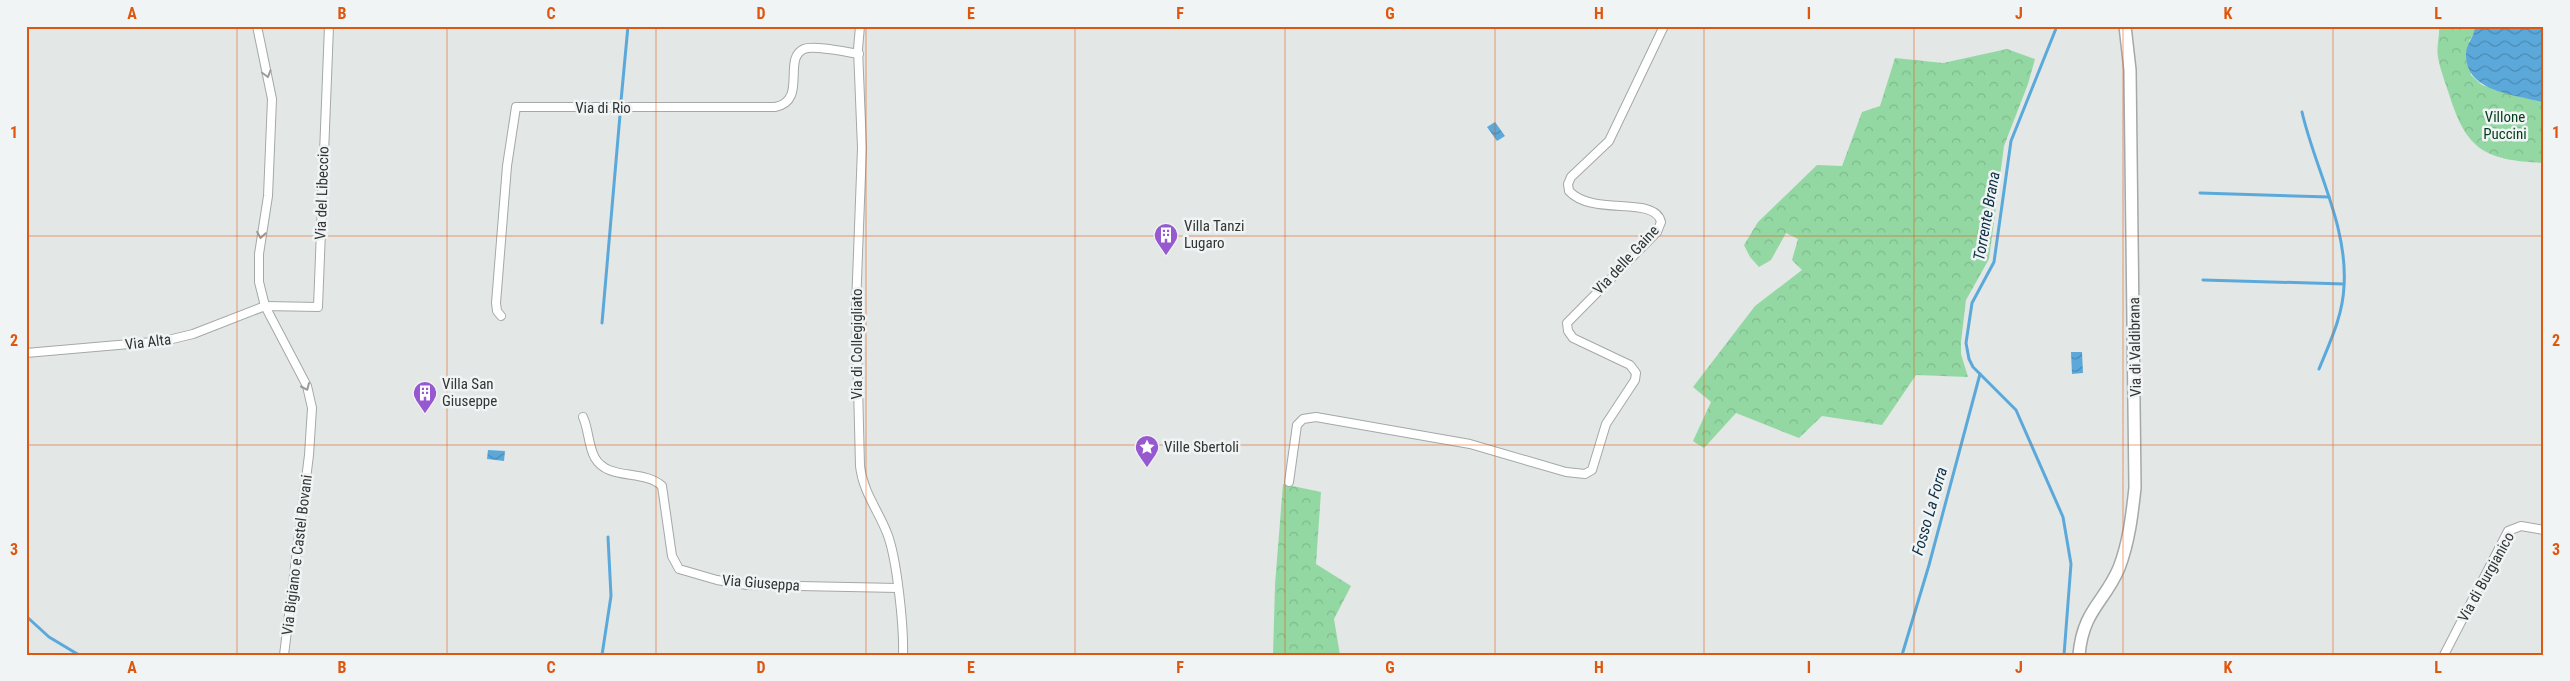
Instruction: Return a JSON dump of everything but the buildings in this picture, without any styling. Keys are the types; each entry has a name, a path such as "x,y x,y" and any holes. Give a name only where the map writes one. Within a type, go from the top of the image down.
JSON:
{"street":[{"name":"Via Bigiano e Castel Bovani","path":"257,26 272,99 268,196 259,254 259,282 265,306 310,397 309,455 284,655"},
{"name":"Via del Libeccio","path":"265,306 318,307 329,26"},
{"name":"Via di Collegigliato","path":"860,26 862,148 856,350 860,466 865,490 888,533 898,588 903,655"},
{"name":"Via delle Gaine","path":"1289,482 1298,425 1302,419 1316,417 1470,444 1566,472 1585,474 1592,470 1608,419 1636,375 1633,368 1576,339 1568,332 1567,325 1571,318 1661,226 1657,212 1647,208 1587,203 1571,194 1568,186 1571,178 1609,141 1664,26"},
{"name":"Via di Valdibrana","path":"2079,655 2084,626 2118,569 2128,539 2135,488 2130,70 2126,26"},
{"name":"Via di Rio","path":"501,316 497,311 496,303 506,166 516,107 775,107 786,103 791,95 796,57 802,50 810,48 859,54"},
{"name":"Via Alta","path":"26,353 172,340 193,334 265,306"},
{"name":"Via Giuseppa","path":"583,417 593,454 600,465 616,472 650,478 662,486 672,556 678,569 717,580 747,585 898,588"},
{"name":"Via di Burgianico","path":"2444,655 2508,531 2521,526 2544,530"}],"green space":[{"name":"Villone Puccini","path":"2439,26 2475,26 2475,32 2469,41 2471,75 2482,85 2544,103 2544,163 2524,162 2493,155 2472,141 2463,129 2441,71 2438,53"},
{"path":"2007,49 2035,59 2028,84 2004,146 1989,259 1966,300 1961,354 1968,377 1916,375 1882,425 1822,416 1799,438 1736,413 1704,448 1693,441 1711,402 1693,387 1755,306 1802,270 1792,260 1798,239 1786,233 1771,260 1759,267 1750,257 1744,245 1758,222 1817,165 1842,166 1862,112 1880,106 1895,58 1943,63"},
{"path":"1283,484 1321,492 1316,564 1351,586 1334,619 1340,655 1273,655 1275,585"}],"water":[{"path":"2475,26 2544,26 2544,103 2495,90 2475,78 2469,68 2466,52"},
{"path":"1495,122 1505,136 1497,141 1487,127"},
{"path":"2071,352 2082,352 2083,373 2072,374"},
{"path":"488,450 505,451 504,461 487,459"}],"waterway":[{"path":"621,101 628,26"},
{"name":"Torrente Brana","path":"2057,26 2011,141 1994,262 1972,303 1966,343 1969,359 1973,367 2016,410 2063,517 2071,564 2064,655"},
{"path":"2470,26 2477,28"},
{"path":"2302,112 2336,220 2344,264 2344,286 2341,307 2319,369"},
{"path":"602,323 620,115"},
{"path":"2200,193 2329,197"},
{"path":"2203,280 2344,284"},
{"name":"Fosso La Forra","path":"1902,655 1929,565 1980,374"},
{"path":"602,655 611,596 608,537"},
{"path":"26,616 49,637 79,655"}],"place":[{"name":"Villa Tanzi Lugaro","path":"1166,256"},
{"name":"Villa San Giuseppe","path":"425,414"},
{"name":"Ville Sbertoli","path":"1147,468"}]}
